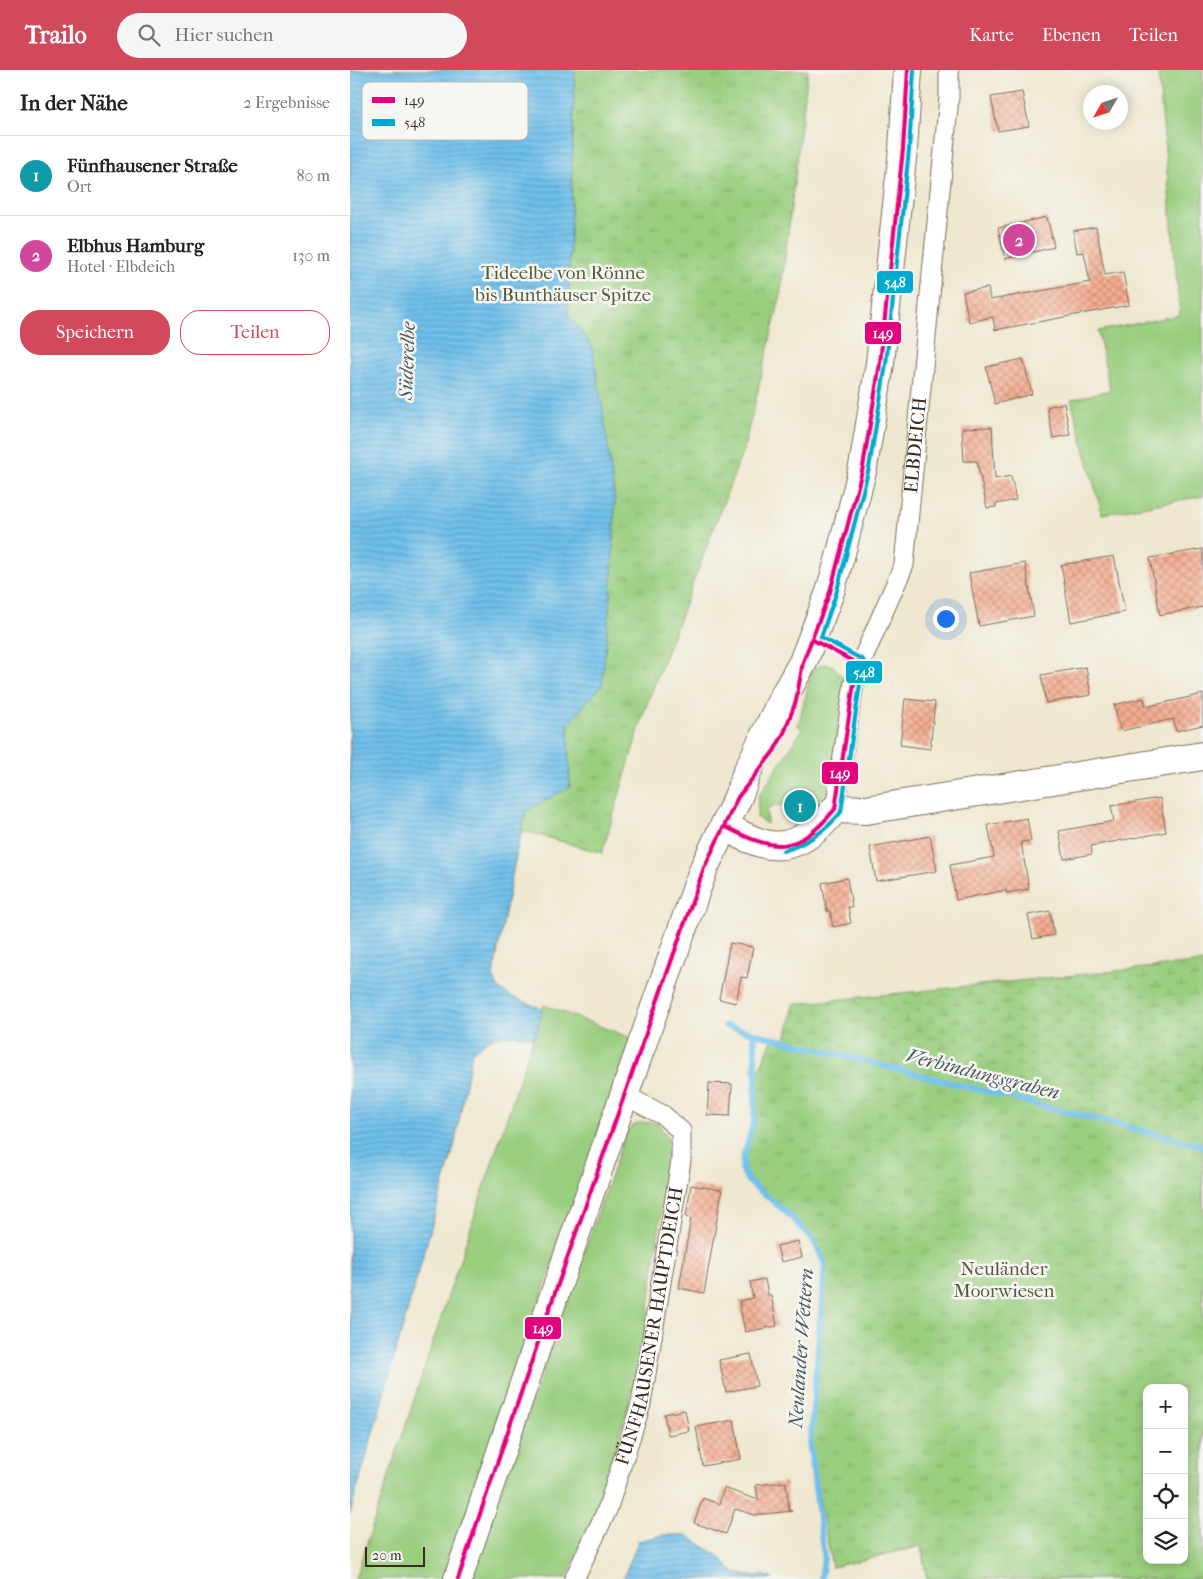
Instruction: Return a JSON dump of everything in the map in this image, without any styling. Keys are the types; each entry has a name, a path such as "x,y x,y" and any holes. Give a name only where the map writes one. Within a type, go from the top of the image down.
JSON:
{"street":[{"path":"458,1579 550,1307 704,868 738,797 774,751 784,733 796,701 804,662 830,592 863,467 881,353 903,149 908,70"},
{"name":"ELBDEICH","path":"835,809 854,683 904,564 949,97 949,70"},
{"path":"724,826 758,842 781,845 796,842 806,836 827,819 835,809 866,810 1203,756"},
{"name":"FÜNFHAUSENER HAUPTDEICH","path":"574,1579 607,1510 640,1404 681,1161 681,1131 663,1115 624,1095"}],"green space":[{"name":"Tideelbe von Rönne bis Bunthäuser Spitze","path":"350,70 808,70 780,298 744,448 644,712 602,853 350,782"},
{"path":"1158,70 1203,70 1203,496 1102,514 1071,400 1110,390 1098,331 1180,315"},
{"path":"824,664 833,666 844,679 830,787 816,805 812,797 767,808 767,824 757,818 758,797 802,730 798,726 812,670"},
{"name":"Neuländer Moorwiesen","path":"1203,962 1203,1579 927,1579 921,1546 832,1567 833,1267 757,1170 794,1004"},
{"path":"544,1005 631,1038 443,1579 355,1579"},
{"name":"Neuländer Moorwiesen","path":"773,1038 1203,1146 1203,1579 927,1579 921,1546 832,1567 810,1447 825,1264 814,1241 786,1212 748,1181 742,1170 743,1158 754,1121 756,1077"},
{"path":"657,1122 670,1142 643,1353 602,1497 566,1579 470,1579 627,1130 638,1123"}],"water":[{"name":"Süderelbe","path":"350,70 575,70 568,315 592,346 604,417 615,502 612,581 602,685 568,724 570,787 526,811 493,976 499,989 510,996 543,1009 535,1037 501,1036 487,1041 472,1052 454,1147 350,1514"},
{"path":"664,1535 686,1535 718,1555 734,1573 749,1576 764,1575 773,1579 623,1579 638,1541"}],"building":[{"path":"1022,92 1029,126 998,131 991,97"},
{"path":"1047,217 1054,247 1005,259 998,228"},
{"path":"1096,227 1105,275 1123,272 1129,305 995,330 993,317 969,322 963,292 988,288 990,300 1090,282 1084,252 1077,253 1073,231"},
{"path":"1023,359 1032,394 995,404 986,367"},
{"path":"1064,403 1070,435 1053,438 1047,407"},
{"path":"992,427 995,479 1011,476 1016,500 987,508 977,461 964,461 962,428"},
{"path":"1203,549 1203,607 1160,615 1150,558"},
{"path":"1114,556 1125,612 1071,622 1061,565"},
{"path":"1025,563 1034,616 979,626 969,573"},
{"path":"1086,667 1091,695 1046,703 1041,675"},
{"path":"1203,694 1203,725 1176,731 1173,719 1121,731 1114,705 1144,698 1146,707"},
{"path":"905,699 935,702 930,749 900,745"},
{"path":"1160,798 1166,832 1091,846 1092,854 1064,859 1059,831 1114,821 1111,806"},
{"path":"1027,818 1031,841 1021,842 1029,889 1006,893 1006,890 956,900 950,865 994,857 988,825"},
{"path":"930,836 937,871 876,881 870,847"},
{"path":"847,878 852,907 848,907 851,923 833,927 830,911 827,911 822,883"},
{"path":"1050,911 1054,935 1033,939 1028,915"},
{"path":"730,943 753,947 747,978 741,977 736,1003 719,999"},
{"path":"709,1083 732,1084 730,1116 707,1115"},
{"path":"691,1185 722,1190 704,1293 679,1288 691,1218 686,1217"},
{"path":"798,1241 802,1257 781,1262 777,1246"},
{"path":"765,1279 768,1295 771,1295 777,1326 745,1332 739,1301 753,1298 750,1282"},
{"path":"751,1354 757,1386 726,1392 719,1360"},
{"path":"685,1410 689,1431 668,1435 664,1414"},
{"path":"734,1420 741,1459 703,1466 696,1427"},
{"path":"786,1482 789,1510 792,1511 755,1515 735,1509 726,1534 694,1523 703,1498 719,1504 724,1488 758,1500 756,1485"}],"waterway":[{"name":"Verbindungsgraben","path":"725,1026 1203,1146"},
{"name":"Neulander Wettern","path":"754,1033 756,1077 754,1121 743,1158 742,1170 748,1181 786,1212 814,1241 825,1264 810,1447 824,1558 821,1579"}],"transit line":[{"name":"149","path":"458,1579 550,1307 704,868 738,797 774,751 784,733 796,701 803,662 830,592 863,467 880,363 903,149 908,70"},
{"name":"548","path":"783,851 800,845 815,836 841,812 860,684 866,666 863,660 821,637 836,594 869,468 886,364 909,150 914,70"},
{"name":"149","path":"724,826 757,841 784,845 796,842 808,835 835,809 854,683 860,665 813,640"}],"place":[{"name":"Elbhus Hamburg","path":"1019,240"},
{"name":"Fünfhausener Straße","path":"800,806"}]}
